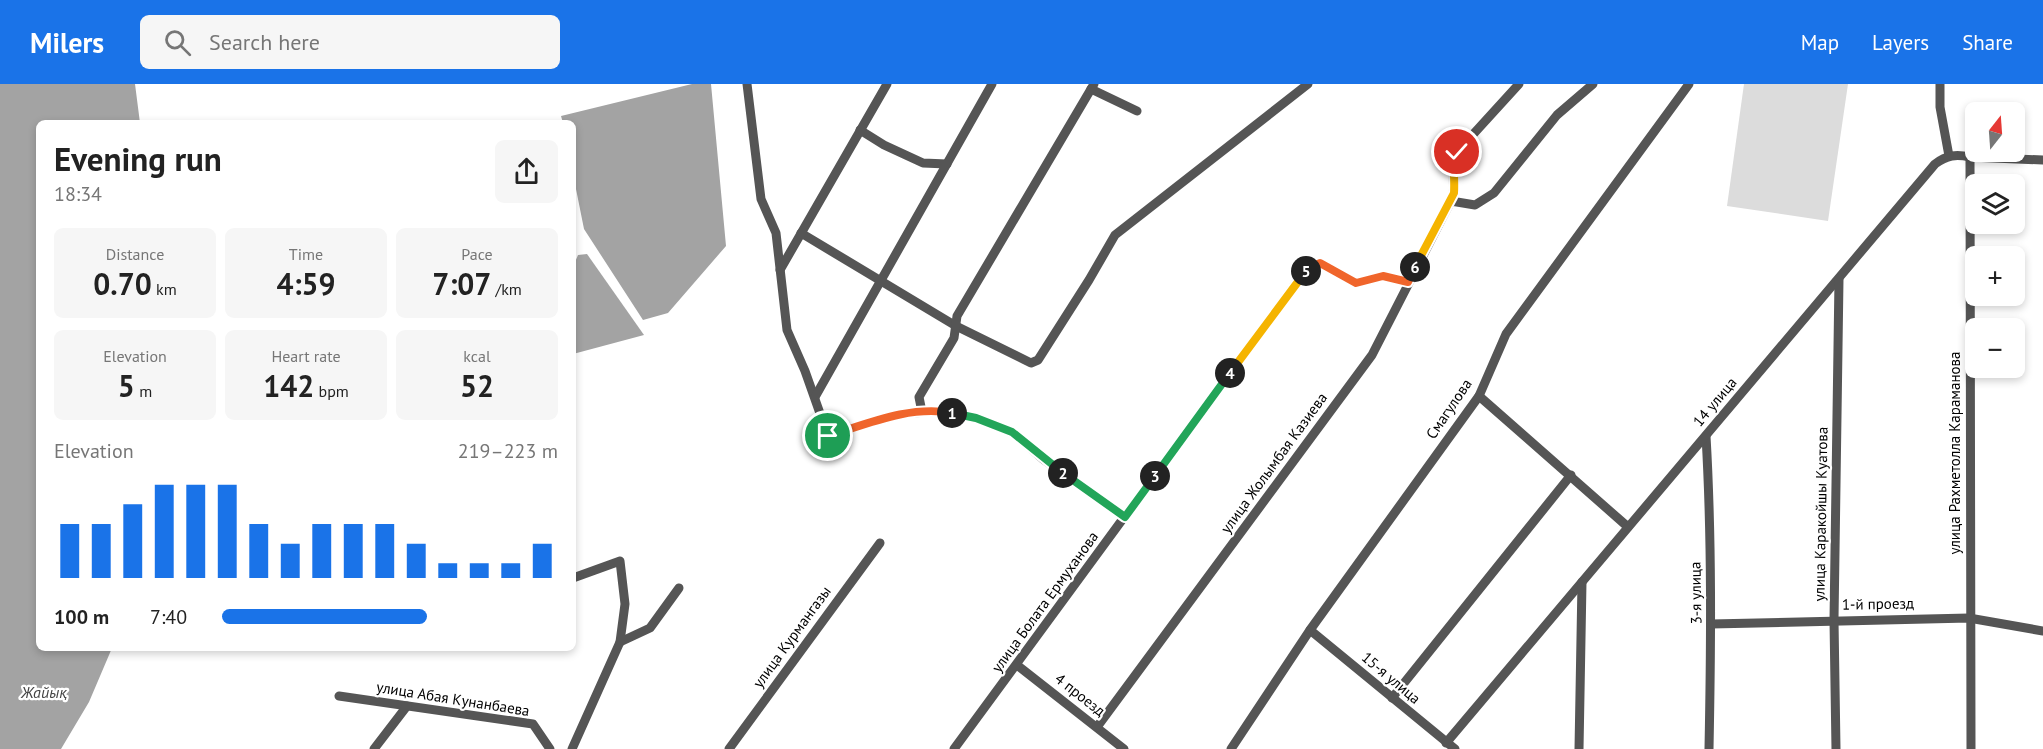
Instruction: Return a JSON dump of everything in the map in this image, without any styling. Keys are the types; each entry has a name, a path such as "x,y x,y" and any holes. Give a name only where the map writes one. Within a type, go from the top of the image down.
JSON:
{"street":[{"path":"747,84 760,199 776,233 787,330 805,370 828,436 899,414 941,411 976,418 1012,432 1043,459 1125,517"},
{"path":"780,270 887,84"},
{"path":"815,397 992,84"},
{"path":"801,233 956,326 1031,363 1038,360 1115,235 1308,84"},
{"name":"улица Жолымбая Казиева","path":"1097,728 1372,355 1451,201 1455,180 1452,165 1457,152 1519,84"},
{"path":"1451,201 1475,205 1494,194 1557,115 1593,84"},
{"name":"Смагулова","path":"1231,749 1310,630 1479,396 1506,334 1689,84"},
{"path":"1940,84 1940,107 1949,156 1965,157"},
{"path":"922,412 919,397 954,338 957,316 1092,86 1137,111"},
{"path":"860,130 884,145 924,164 947,164"},
{"name":"14 улица","path":"1446,742 1935,164 1949,156"},
{"path":"2025,160 2043,160"},
{"name":"улица Рахметолла Караманова","path":"1970,162 1971,749"},
{"name":"улица Болата Ермуханова","path":"954,749 1304,272 1320,263 1356,283 1383,276 1408,282"},
{"name":"улица Каракойшы Куатова","path":"1836,749 1834,620 1839,279"},
{"path":"1479,396 1628,527"},
{"name":"3-я улица","path":"1706,436 1712,624 1709,749"},
{"path":"1392,698 1571,475"},
{"name":"улица Курмангазы","path":"729,749 879,543"},
{"path":"572,749 620,642 625,604 620,561 576,577"},
{"path":"1580,749 1582,582"},
{"path":"620,642 650,628 679,588"},
{"name":"1-й проезд","path":"1712,624 1970,618 2043,632"},
{"name":"15-я улица","path":"1310,630 1455,749"},
{"name":"4 проезд","path":"1017,665 1124,749"},
{"name":"улица Абая Кунанбаева","path":"339,696 532,724 550,749"},
{"path":"374,749 407,706"}],"shaded area":[{"path":"1744,84 1848,84 1828,221 1727,206"}],"water":[{"name":"Жайық","path":"0,84 135,84 140,120 36,120 36,651 111,651 89,702 61,749 0,749"},
{"path":"692,84 711,84 726,246 668,313 643,320 584,229 576,189 576,120 562,120 561,116"},
{"path":"587,254 644,335 576,353 576,260 578,255"}],"route":[{"path":"828,436 899,414 941,411 976,418 1012,432 1043,459 1125,517 1304,272 1320,263 1356,283 1383,276 1408,282 1451,201 1455,180 1452,165 1457,152"}]}
